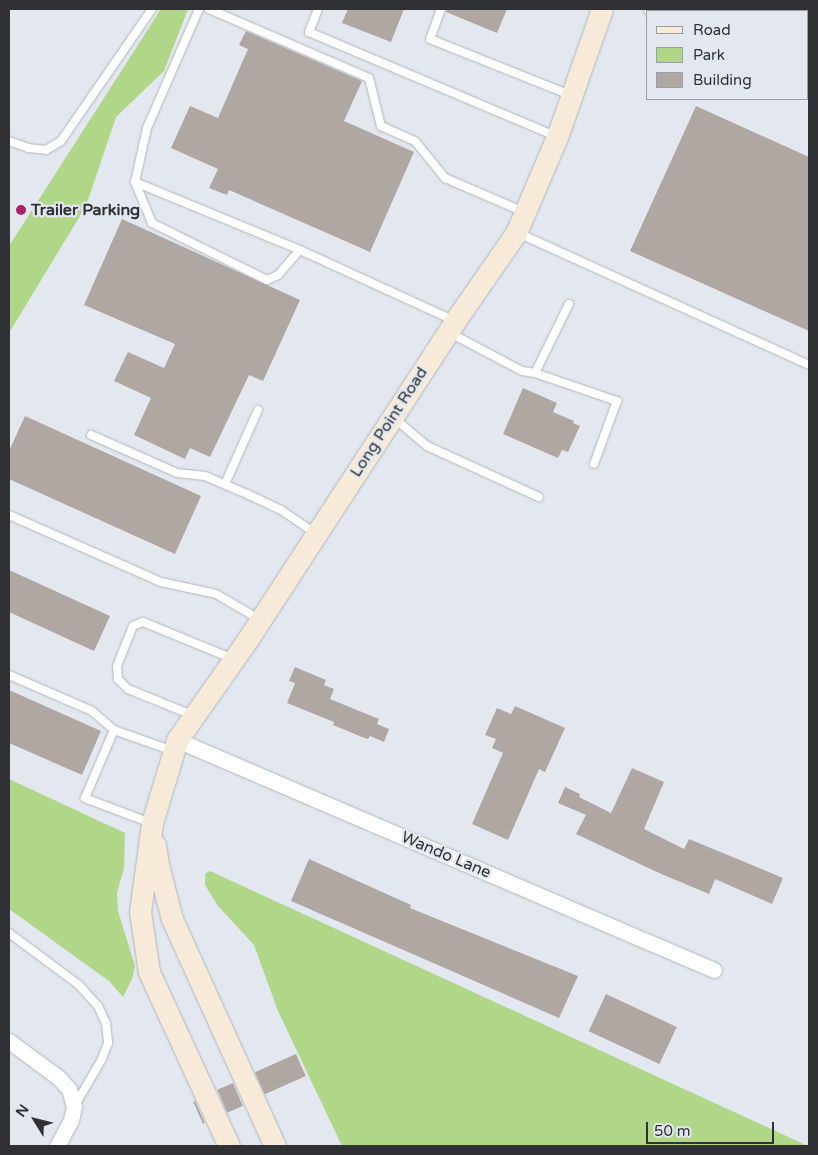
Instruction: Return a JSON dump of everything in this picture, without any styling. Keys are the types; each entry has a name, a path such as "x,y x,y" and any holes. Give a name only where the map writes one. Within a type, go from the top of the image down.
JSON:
{"main road":[{"name":"Long Point Road","path":"229,1146 149,972 140,912 152,823 176,746 194,716 261,620 452,327 516,233 557,137 602,9"},
{"path":"152,823 159,869 172,919 275,1146"}],"street":[{"name":"Wando Lane","path":"176,746 714,970"},
{"path":"9,1041 59,1078 69,1089 74,1106 71,1120 57,1146"}],"lane":[{"path":"9,141 28,148 46,150 61,141 152,9"},
{"path":"199,9 147,128 135,182 152,223 267,280 278,274 300,250"},
{"path":"210,9 369,78 381,126 415,141 445,178 525,213"},
{"path":"318,9 309,32 557,137"},
{"path":"441,9 430,39 572,96"},
{"path":"135,182 300,250 452,327 522,371 535,373 617,401 594,464"},
{"path":"516,233 809,365"},
{"path":"535,373 569,304"},
{"path":"225,484 258,410"},
{"path":"393,417 427,446 539,497"},
{"path":"91,435 177,473 206,476 225,484 281,510 316,534"},
{"path":"9,516 161,582 216,594 261,620"},
{"path":"194,716 128,688 118,679 116,666 133,626 143,622 234,659"},
{"path":"9,675 92,711 114,730 176,746"},
{"path":"114,730 85,798 152,823"},
{"path":"9,933 79,985 98,1006 106,1023 108,1043 102,1059 74,1106"}],"green space":[{"path":"161,9 188,9 164,71 116,117 86,206 9,333 9,246"},
{"path":"9,779 125,833 124,868 117,893 118,911 135,966 132,979 123,997 109,981 9,909"},
{"path":"210,871 808,1146 342,1146 278,1011 254,945 218,906 205,885 205,874"}],"building":[{"path":"348,9 404,9 391,42 342,23"},
{"path":"447,9 507,9 497,33 446,12"},
{"path":"246,31 362,81 344,121 414,152 370,252 229,190 227,195 209,188 218,169 171,148 190,106 218,118 248,49 239,45"},
{"path":"696,106 809,157 809,331 630,251"},
{"path":"122,219 300,300 263,381 249,375 210,457 190,448 185,459 134,435 151,398 114,381 128,352 164,368 175,344 84,305"},
{"path":"523,388 557,403 553,412 574,421 573,423 580,426 568,452 562,450 558,458 503,434"},
{"path":"25,416 201,496 175,554 9,479 9,451"},
{"path":"9,570 110,616 94,651 9,612"},
{"path":"295,667 326,680 324,685 334,689 330,699 379,719 377,724 389,729 384,742 370,736 368,739 362,737 333,725 334,722 287,703 295,683 289,681"},
{"path":"9,690 101,731 82,775 9,743"},
{"path":"515,706 565,728 545,772 539,769 508,840 472,824 503,753 492,748 496,739 485,735 497,708 511,714"},
{"path":"632,768 664,782 644,829 684,849 689,839 783,878 772,904 715,879 709,894 576,834 586,815 558,803 565,787 580,794 579,797 611,813"},
{"path":"309,859 411,905 410,908 578,976 559,1018 291,901"},
{"path":"606,994 677,1027 659,1064 589,1031"},
{"path":"296,1054 306,1076 265,1094 255,1072"},
{"path":"233,1083 243,1106 227,1113 217,1090"},
{"path":"195,1101 205,1123 203,1124 193,1102"}],"place":[{"name":"Trailer Parking","path":"21,210"}]}
